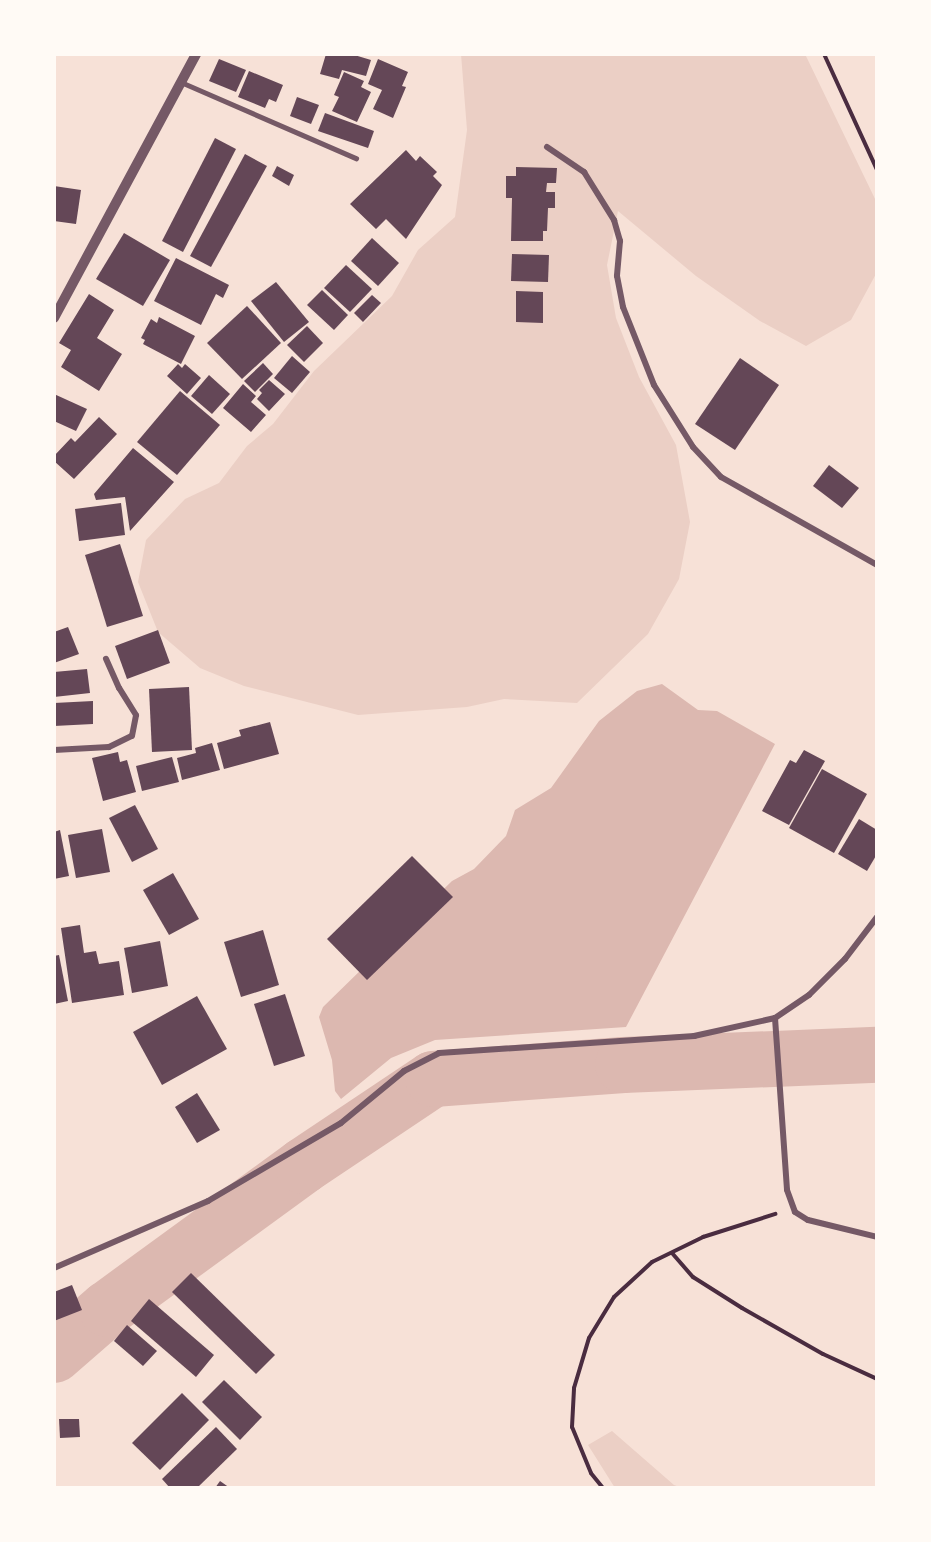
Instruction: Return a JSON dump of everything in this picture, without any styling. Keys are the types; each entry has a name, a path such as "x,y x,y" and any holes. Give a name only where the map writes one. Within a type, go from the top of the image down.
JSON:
{"street":[{"path":"54,318 196,54"},
{"path":"547,147 584,172 614,220 620,241 617,276 623,307 654,385 693,447 721,477 877,565"},
{"path":"54,750 108,747 132,736 136,715 118,688 105,659"},
{"path":"54,1268 208,1201 342,1123 404,1071 439,1053 694,1036 775,1018 809,995 845,959 877,917"},
{"path":"775,1018 788,1190 792,1206 795,1212 808,1220 877,1238"}],"lane":[{"path":"181,82 356,158"}],"path":[{"path":"824,54 877,170"},
{"path":"603,1488 591,1473 572,1427 574,1388 589,1338 614,1297 652,1263 672,1252 703,1237 773,1215 792,1206"},
{"path":"672,1252 693,1277 742,1308 823,1354 877,1379"}],"shaded area":[{"path":"461,54 805,54 876,201 877,272 851,320 806,346 760,321 696,276 618,211 607,265 616,318 639,377 676,445 690,522 679,579 648,634 577,703 504,699 467,707 358,715 244,686 200,668 158,632 138,582 146,540 185,499 219,483 247,446 273,424 314,371 392,296 418,250 455,217 467,130"},
{"path":"662,684 698,710 717,711 775,744 626,1027 435,1040 391,1058 341,1099 335,1091 332,1060 319,1017 323,1007 452,881 474,869 506,836 515,810 551,788 599,721 637,691"},
{"path":"612,1431 674,1485 682,1488 615,1488 588,1445"}],"building":[{"path":"326,54 351,54 371,60 366,76 342,70 339,79 320,74"},
{"path":"219,59 246,70 236,92 209,81"},
{"path":"378,59 408,72 402,86 406,87 393,118 373,109 382,90 368,84"},
{"path":"249,71 283,85 276,102 269,99 265,108 238,97"},
{"path":"344,72 364,81 361,87 371,92 357,122 332,111 339,97 334,95"},
{"path":"297,97 319,105 311,124 290,116"},
{"path":"325,113 374,131 368,148 318,131"},
{"path":"215,138 236,149 183,252 162,241"},
{"path":"406,150 416,161 420,156 437,172 433,176 442,185 406,239 386,219 376,229 350,204"},
{"path":"245,154 267,166 211,267 190,256"},
{"path":"277,166 294,175 289,186 272,176"},
{"path":"516,167 557,168 556,183 547,183 546,192 555,192 555,208 548,208 547,231 543,231 543,241 511,241 512,198 506,198 506,176 516,176"},
{"path":"54,186 81,190 76,224 54,221"},
{"path":"124,233 170,260 143,306 96,279"},
{"path":"372,238 399,263 378,286 351,261"},
{"path":"512,254 549,255 548,282 511,281"},
{"path":"176,258 229,285 223,298 216,294 201,325 154,301"},
{"path":"346,265 372,289 350,312 324,288"},
{"path":"276,282 309,322 284,342 251,301"},
{"path":"322,290 348,315 334,330 307,305"},
{"path":"516,291 543,292 543,323 516,322"},
{"path":"89,294 114,310 97,338 122,354 99,391 61,367 71,350 59,343"},
{"path":"372,295 381,303 363,322 354,313"},
{"path":"247,306 281,343 242,379 207,343"},
{"path":"159,317 195,336 181,364 143,344 145,340 141,338 151,319 157,323"},
{"path":"307,326 323,343 304,362 287,345"},
{"path":"292,356 310,372 292,393 274,378"},
{"path":"740,358 779,385 735,450 695,424"},
{"path":"263,363 273,374 255,392 244,381"},
{"path":"178,364 182,368 185,364 201,378 187,394 167,376"},
{"path":"209,375 230,394 212,414 191,396"},
{"path":"269,380 285,394 269,411 257,399 262,393 259,390"},
{"path":"243,384 256,396 251,402 266,415 251,432 223,408"},
{"path":"180,391 220,425 177,475 137,442"},
{"path":"54,394 87,409 76,431 54,421"},
{"path":"99,417 117,434 74,479 54,461 54,456 71,438 75,442"},
{"path":"133,448 174,482 130,531 125,497 96,500 94,494"},
{"path":"829,465 859,488 842,508 813,486"},
{"path":"121,503 125,535 79,541 75,509"},
{"path":"120,544 143,616 107,627 85,555"},
{"path":"68,627 79,654 54,663 54,632"},
{"path":"158,630 170,663 127,679 115,646"},
{"path":"87,669 90,693 54,697 54,672"},
{"path":"189,687 192,750 152,752 149,689"},
{"path":"93,701 93,724 54,726 54,703"},
{"path":"270,722 279,754 224,769 217,743 241,736 239,730"},
{"path":"212,743 220,770 182,780 177,758 196,753 195,748"},
{"path":"804,750 825,761 789,825 762,811 790,760 796,763"},
{"path":"118,752 120,762 127,760 136,792 103,801 92,758"},
{"path":"172,757 179,782 142,791 136,766"},
{"path":"822,769 867,794 834,853 789,828"},
{"path":"135,805 158,849 132,862 109,818"},
{"path":"859,819 877,830 877,854 867,871 838,854"},
{"path":"102,829 110,872 76,878 68,835"},
{"path":"60,830 69,876 54,879 54,832"},
{"path":"412,856 453,897 367,980 327,939"},
{"path":"173,873 199,919 169,935 143,890"},
{"path":"80,925 84,953 96,951 99,964 119,961 124,995 72,1003 61,928"},
{"path":"263,930 279,985 241,997 224,942"},
{"path":"160,941 168,986 132,993 124,948"},
{"path":"59,955 68,1001 54,1004 54,956"},
{"path":"285,994 305,1056 274,1066 254,1004"},
{"path":"197,996 227,1049 162,1085 133,1032"},
{"path":"197,1093 220,1130 197,1143 175,1107"},
{"path":"191,1273 275,1355 256,1374 172,1292"},
{"path":"72,1285 82,1310 54,1321 54,1292"},
{"path":"149,1299 214,1355 196,1377 131,1321"},
{"path":"127,1325 157,1351 143,1366 114,1341"},
{"path":"224,1380 262,1417 240,1440 202,1402"},
{"path":"182,1393 209,1420 160,1470 132,1443"},
{"path":"59,1419 79,1419 80,1437 60,1438"},
{"path":"216,1427 237,1449 197,1488 170,1488 162,1479"},
{"path":"220,1481 230,1488 215,1488"}],"waterway":[{"path":"54,1355 107,1309 303,1166 433,1079 623,1065 877,1055"}]}
